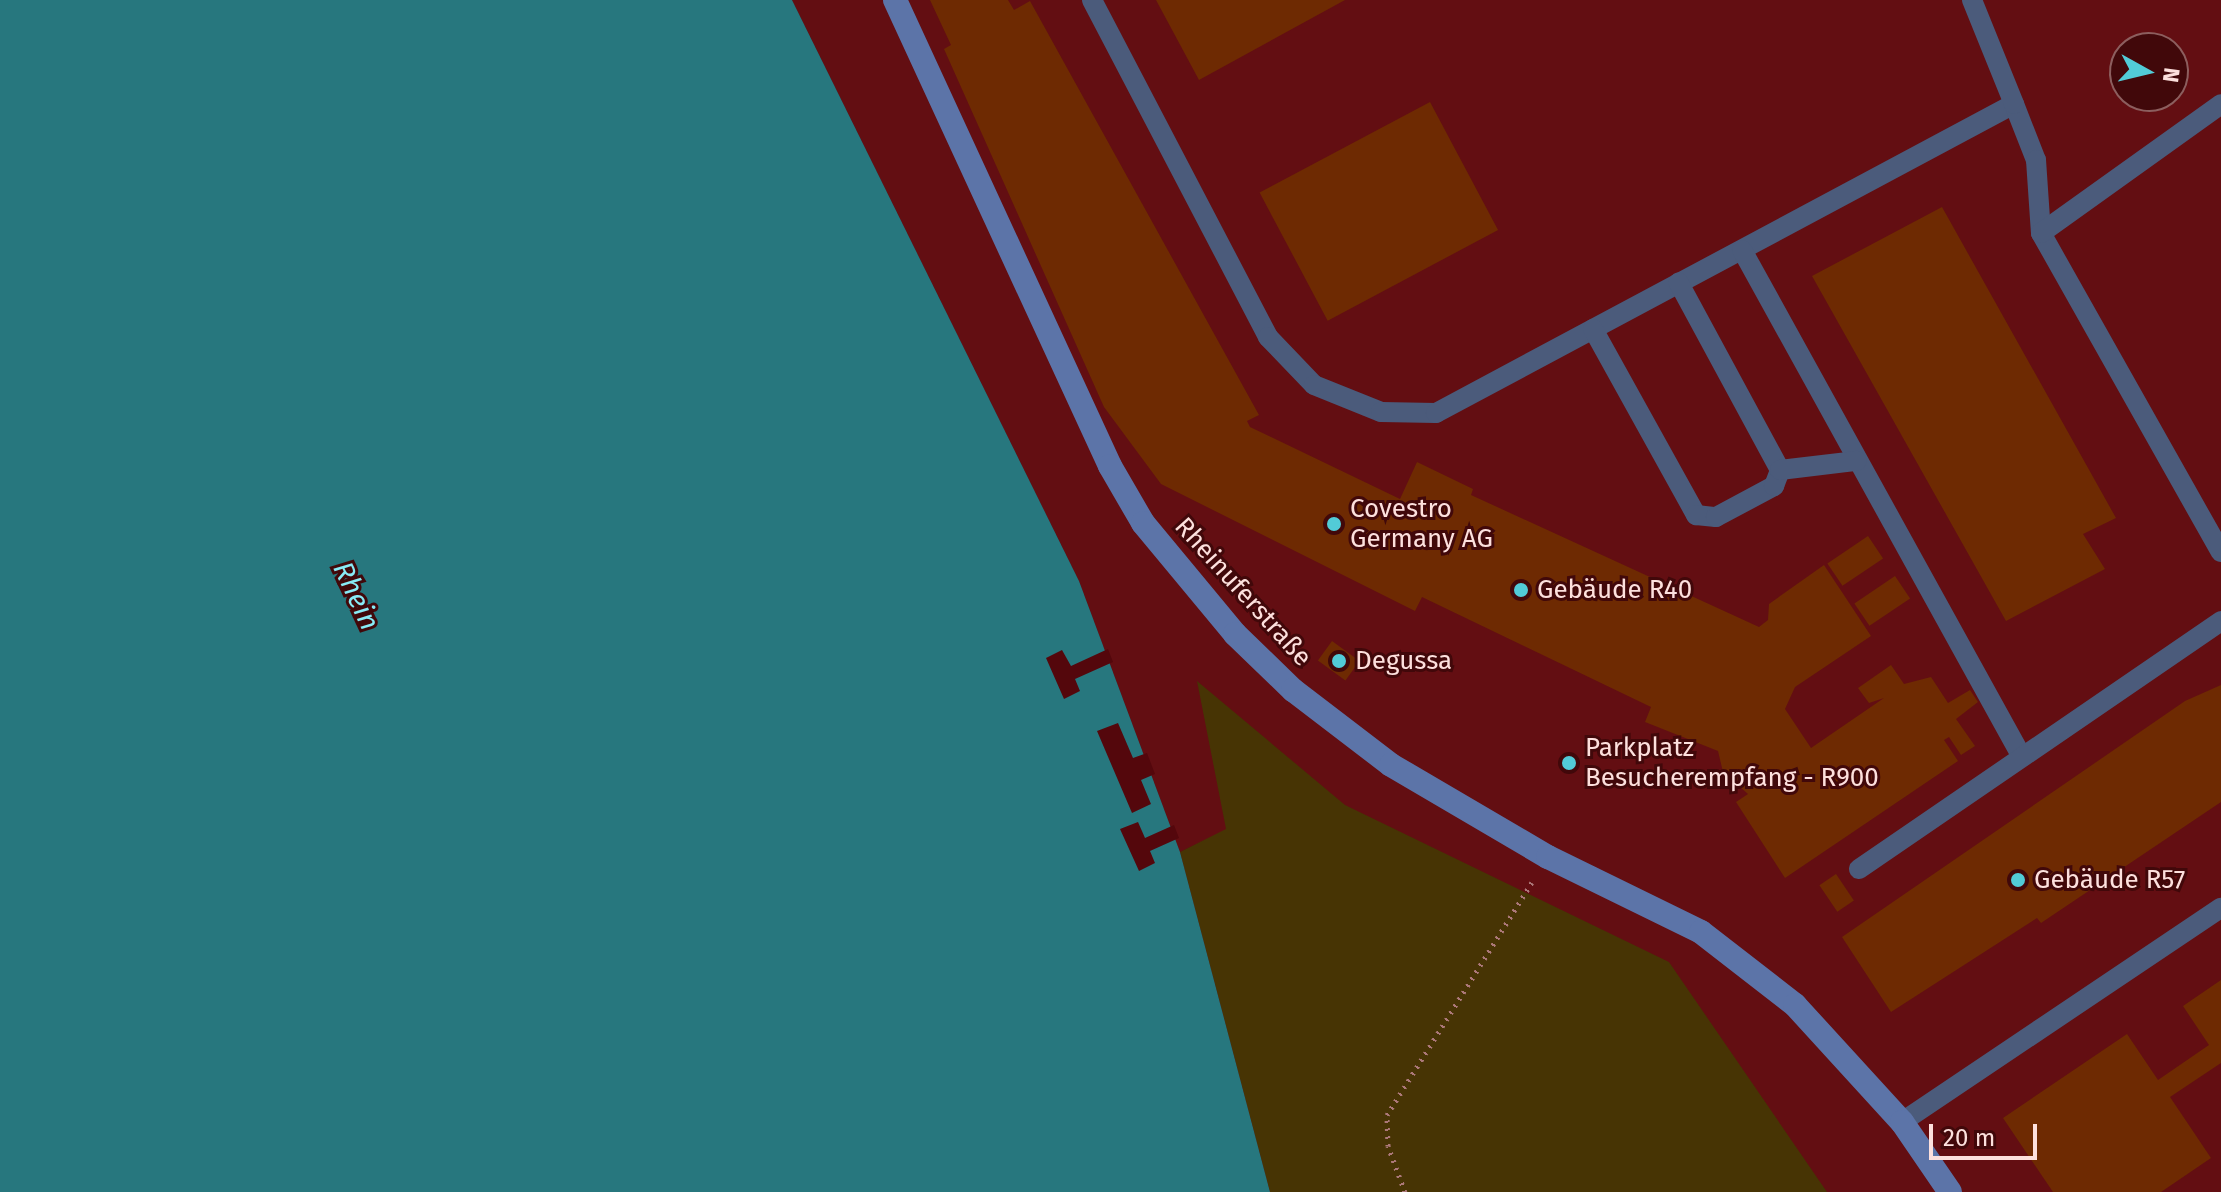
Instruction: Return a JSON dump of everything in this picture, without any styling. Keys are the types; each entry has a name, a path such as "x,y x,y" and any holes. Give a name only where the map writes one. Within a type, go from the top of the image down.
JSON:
{"street":[{"name":"Rheinuferstraße","path":"895,0 1074,396 1143,523 1235,634 1344,733 1548,857 1701,932 1795,1005 1902,1122 1948,1189"}],"lane":[{"path":"1092,0 1268,337 1314,385 1381,412 1436,413 2014,104"},
{"path":"1972,0 2036,160 2041,233 2221,552"},
{"path":"2041,233 2221,104"},
{"path":"1742,250 2022,757"},
{"path":"1593,329 1696,515 1716,517 1774,486 1780,470 1679,283"},
{"path":"1780,470 1856,461"},
{"path":"1859,869 2221,621"},
{"path":"1902,1122 2221,908"}],"path":[{"path":"1405,1192 1388,1146 1387,1115 1548,857"}],"shaded area":[{"path":"792,0 2221,0 2221,1192 1398,1192 1226,830 1180,852 1079,581"},
{"path":"1197,681 1345,805 1669,962 1827,1192 1270,1192 1180,852 1226,829"}],"water":[{"name":"Rhein","path":"0,0 792,0 1079,581 1180,852 1270,1192 0,1192"}],"pier":[{"path":"1108,649 1113,662 1075,679 1080,691 1064,699 1046,658 1062,650 1071,666"},
{"path":"1118,723 1133,758 1147,753 1155,774 1141,780 1151,804 1132,813 1097,731"},
{"path":"1138,822 1145,838 1174,825 1179,838 1150,851 1155,863 1139,871 1120,829"}],"building":[{"path":"930,0 1008,0 1014,10 1030,1 1259,415 1247,421 1250,427 1400,499 1417,462 1473,489 1471,495 1759,627 1768,620 1769,604 1824,565 1871,636 1795,687 1785,709 1811,748 1884,698 1869,703 1858,688 1891,665 1904,684 1931,677 1948,703 1970,690 1978,702 1956,719 1975,746 1961,755 1949,737 1944,740 1958,761 1785,878 1736,802 1748,794 1723,772 1718,751 1645,722 1651,707 1422,597 1415,611 1161,484 1104,407 944,49 951,45"},
{"path":"1156,0 1345,0 1199,80"},
{"path":"1430,102 1498,230 1328,321 1260,193"},
{"path":"1942,207 2116,518 2083,534 2105,569 2006,621 1812,276"},
{"path":"1868,536 1883,558 1842,586 1827,563"},
{"path":"1895,576 1910,598 1869,626 1854,603"},
{"name":"Degussa","path":"1332,641 1360,661 1345,680 1318,660"},
{"name":"Gebäude R57","path":"2221,685 2221,802 2041,923 2037,918 1891,1012 1842,937 2185,701"},
{"path":"1836,874 1854,901 1837,912 1819,885"},
{"path":"2221,980 2221,1063 2170,1097 2211,1158 2161,1192 2053,1192 2003,1118 2127,1034 2158,1080 2209,1045 2183,1006"}],"place":[{"name":"Covestro Germany AG","path":"1334,524"},
{"name":"Gebäude R40","path":"1521,590"},
{"name":"Degussa","path":"1339,661"},
{"name":"Parkplatz Besucherempfang - R900","path":"1569,763"},
{"name":"Gebäude R57","path":"2018,880"}]}
